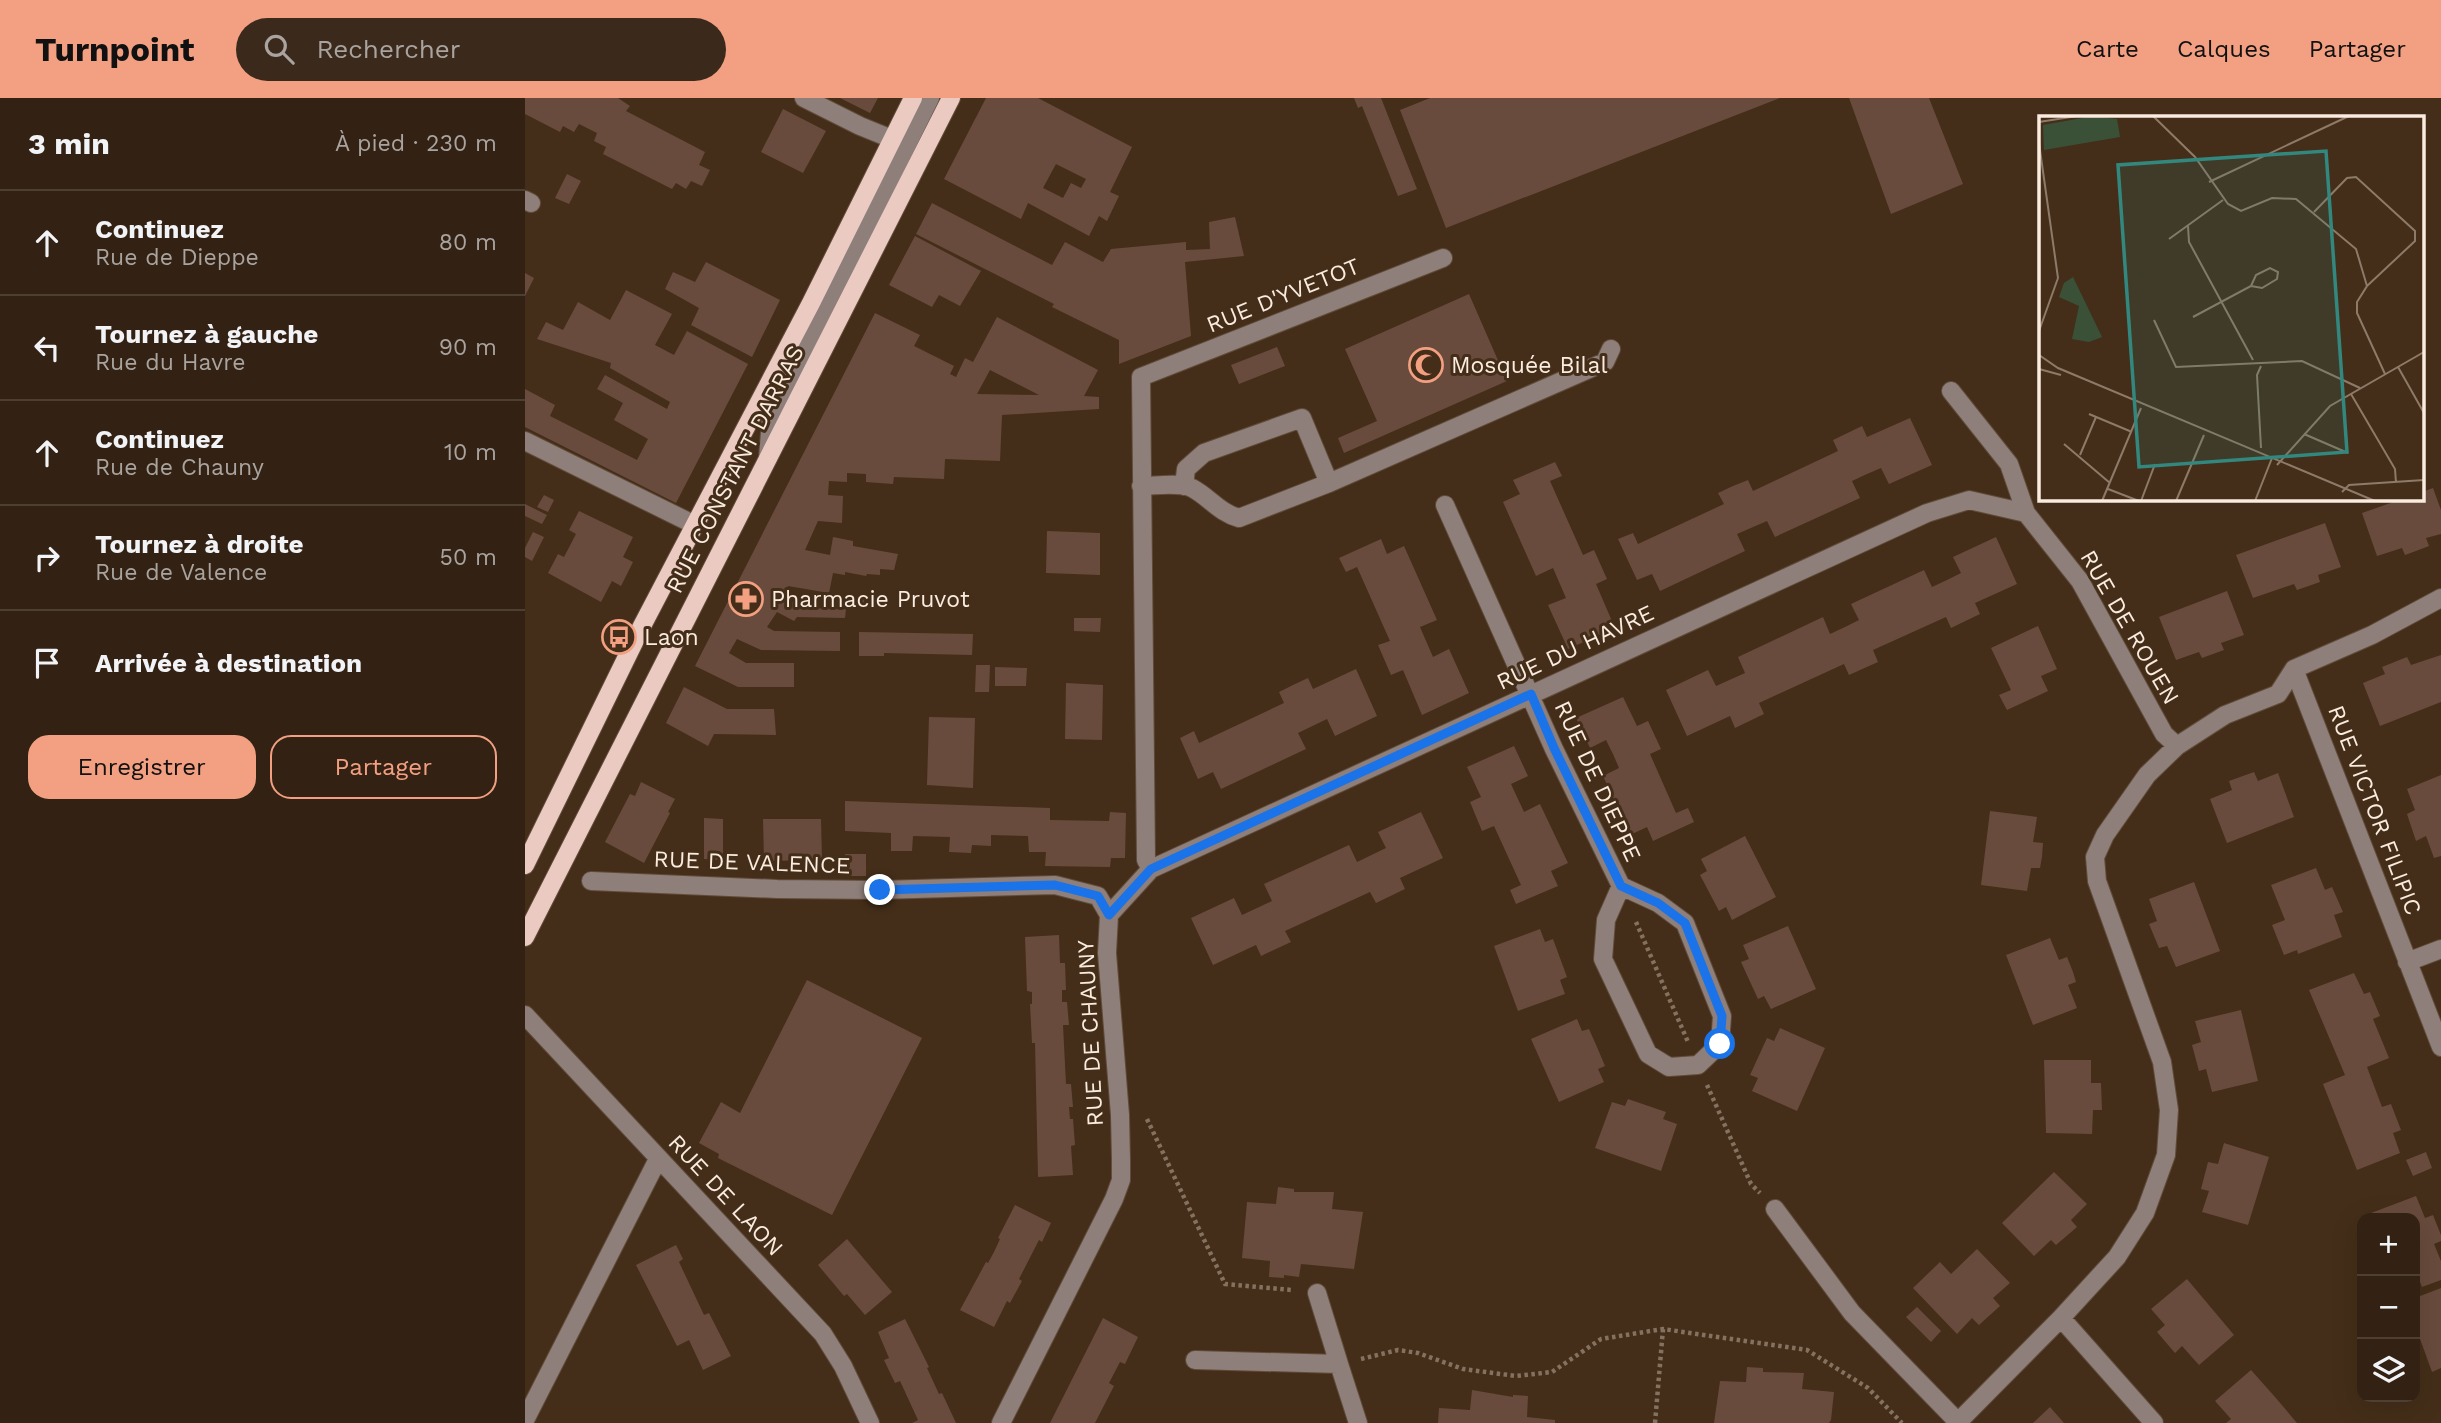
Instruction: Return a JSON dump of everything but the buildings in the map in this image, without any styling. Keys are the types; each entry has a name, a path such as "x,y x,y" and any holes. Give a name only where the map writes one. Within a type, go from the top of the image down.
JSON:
{"main road":[{"name":"RUE CONSTANT DARRAS","path":"525,865 693,524 811,303 913,98"},
{"name":"RUE CONSTANT DARRAS","path":"525,937 951,98"}],"street":[{"path":"804,98 893,139"},
{"path":"768,458 771,420 930,98"},
{"name":"RUE D'YVETOT","path":"1141,486 1141,377 1443,258"},
{"path":"1151,869 1146,860 1141,486 1184,486 1193,489 1228,515 1239,518 1329,483 1605,362 1611,349"},
{"name":"RUE DE ROUEN","path":"1951,391 2009,464 2026,513 2080,581 2164,734 2177,746"},
{"path":"1184,486 1186,469 1204,453 1302,418 1329,483"},
{"path":"525,441 693,524"},
{"name":"RUE DU HAVRE","path":"1151,869 1927,513 1969,500 2026,513"},
{"name":"RUE DE DIEPPE","path":"1445,505 1554,748 1621,886 1658,903 1685,923 1722,1016 1720,1044 1697,1065 1669,1067 1648,1054 1603,959 1606,920 1621,886"},
{"path":"1775,1209 1852,1313 1958,1423 2061,1318 2116,1257 2145,1213 2166,1155 2169,1110 2162,1062 2097,881 2095,857 2105,835 2147,775 2177,746 2225,715 2278,694 2294,669 2372,635 2441,598"},
{"name":"RUE VICTOR FILIPIC","path":"2294,669 2441,1047"},
{"name":"RUE DE CHAUNY","path":"1001,1423 1114,1199 1121,1180 1120,1115 1107,953 1109,915 1151,869"},
{"name":"RUE DE VALENCE","path":"591,881 777,889 880,890 1055,885 1098,896 1109,915"},
{"path":"2407,962 2441,949"},
{"name":"RUE DE LAON","path":"525,1015 823,1334 843,1366 870,1423"},
{"path":"525,1420 658,1159"},
{"path":"1317,1293 1358,1423"},
{"path":"2061,1318 2154,1423"},
{"path":"1195,1360 1339,1364"}],"path":[{"path":"1120,1115 1145,1115 1225,1284 1317,1293"},
{"path":"1655,1423 1663,1329"},
{"path":"1339,1364 1398,1350 1417,1353 1463,1369 1516,1376 1552,1372 1601,1339 1663,1329 1807,1350 1868,1388 1902,1423"}],"place":[{"name":"Mosquée Bilal","path":"1426,365"},
{"name":"Pharmacie Pruvot","path":"746,599"},
{"name":"Laon","path":"619,637"}],"route":[{"path":"880,890 1055,885 1098,896 1109,915 1151,869 1531,694 1621,886 1658,903 1685,923 1722,1016 1720,1044"}]}
